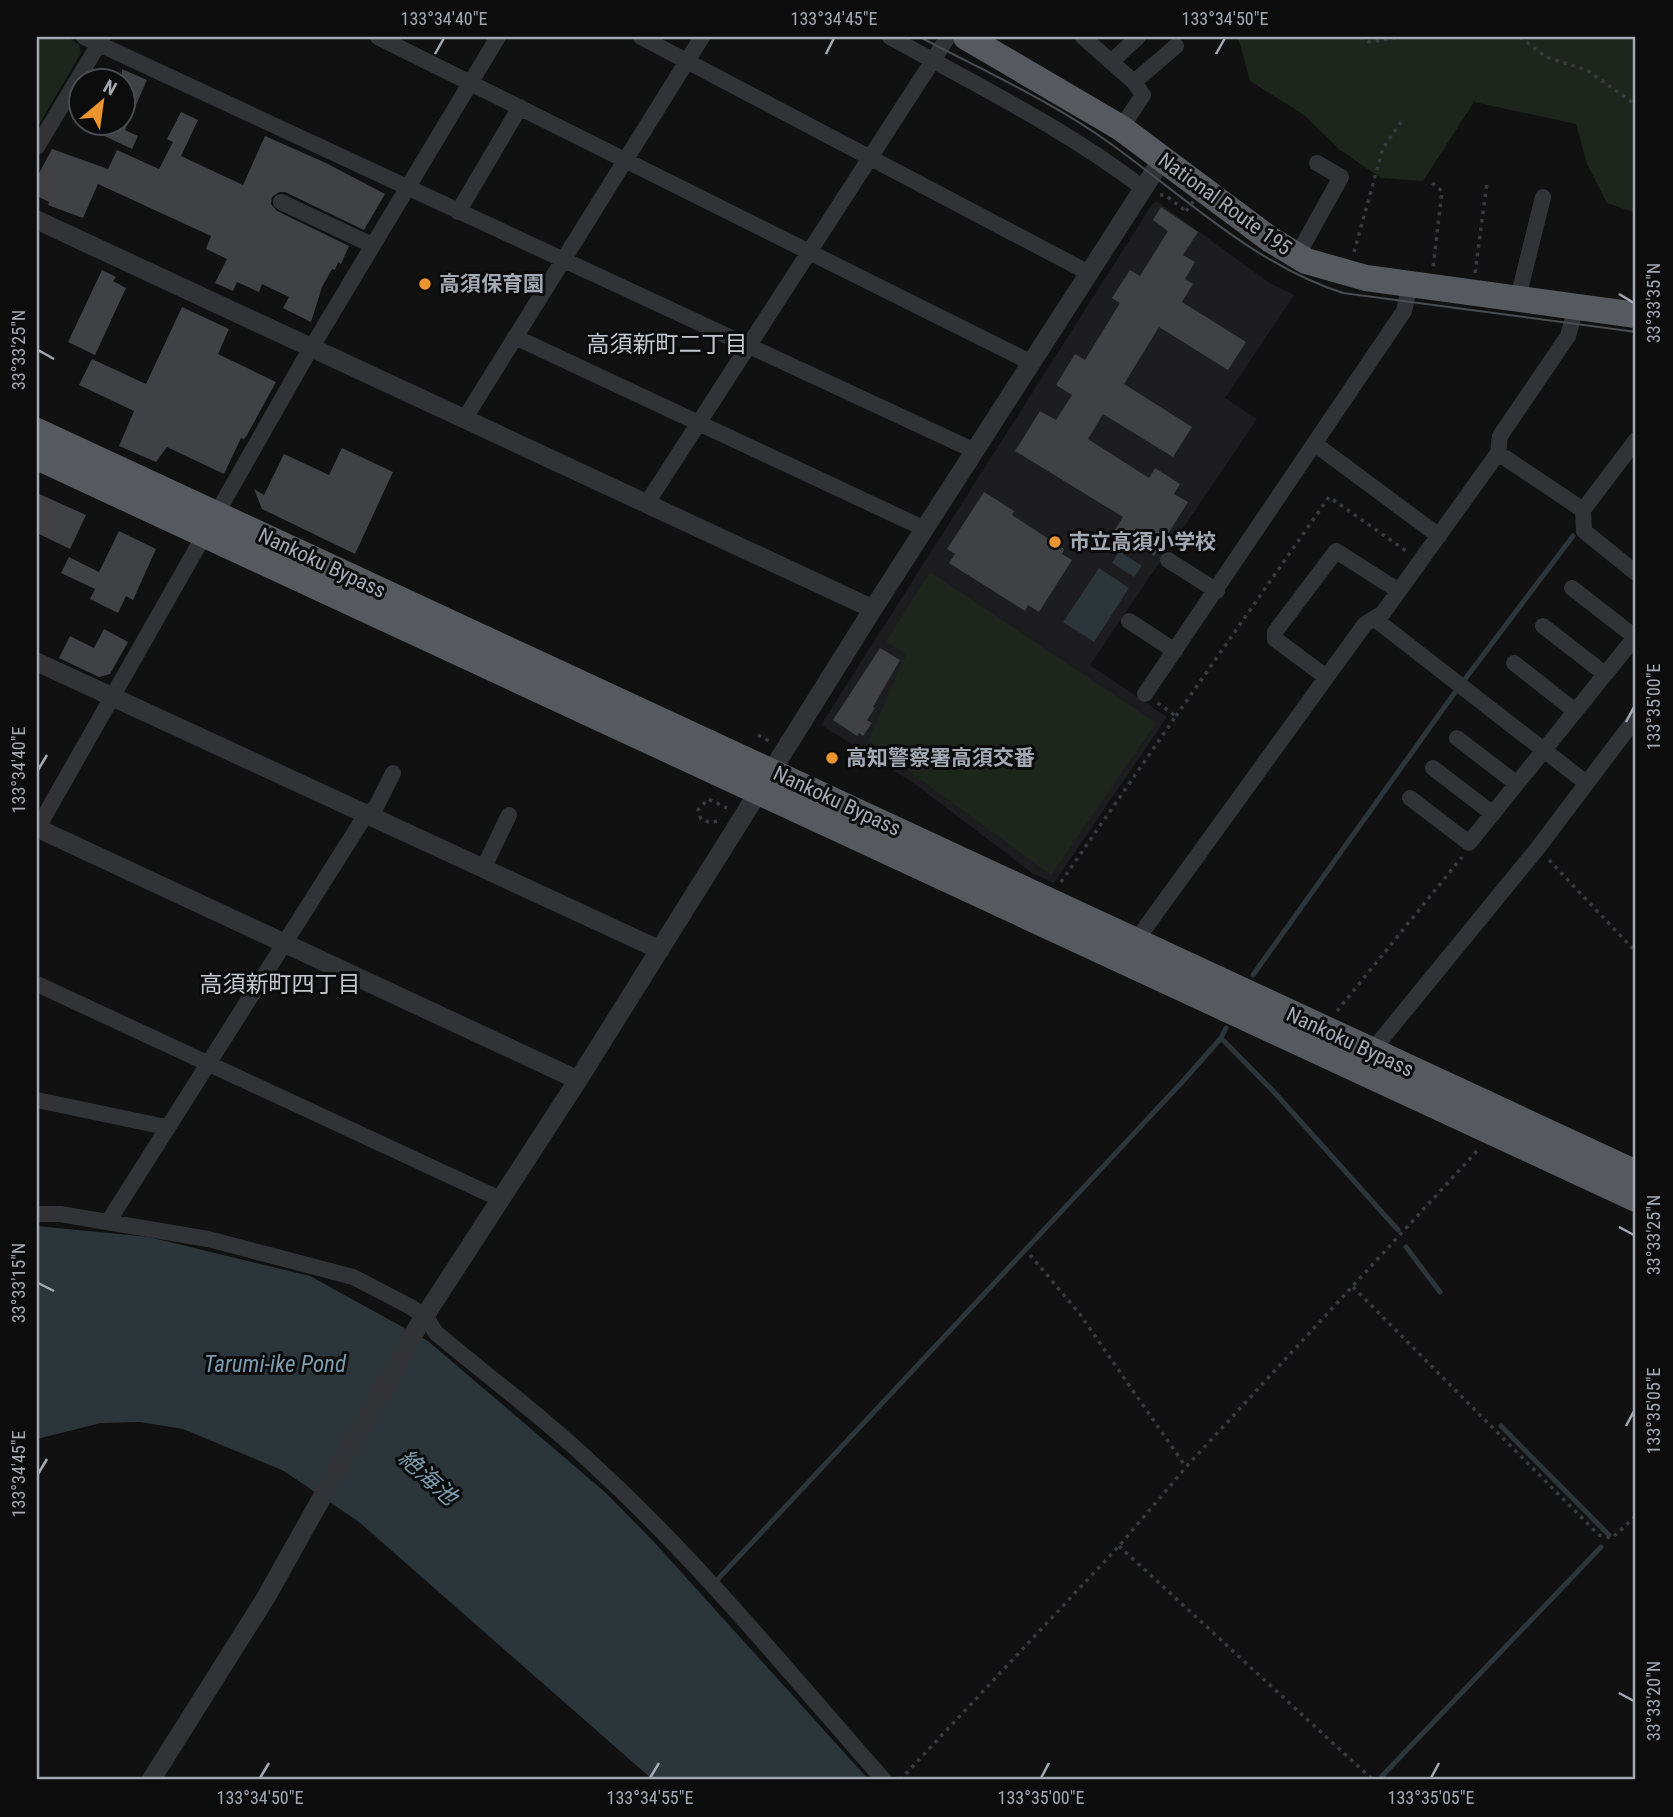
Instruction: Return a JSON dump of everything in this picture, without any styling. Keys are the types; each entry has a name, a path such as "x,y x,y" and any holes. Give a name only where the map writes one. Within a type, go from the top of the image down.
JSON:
{"highway":[{"name":"National Route 195","path":"966,37 1121,128 1252,227 1297,256 1348,274 1636,315"},
{"name":"Nankoku Bypass","path":"37,431 211,525"},
{"name":"Nankoku Bypass","path":"37,457 211,525 766,781 1489,1131 1636,1199"},
{"name":"Nankoku Bypass","path":"766,781 1135,942 1636,1174"}],"street":[{"path":"378,37 1032,363"},
{"path":"498,37 372,245 37,828 578,1080"},
{"path":"641,37 1089,272"},
{"path":"465,418 702,37"},
{"path":"890,37 1058,128 1107,159 1143,188"},
{"path":"647,503 948,37"},
{"path":"1083,37 1133,82 1143,95 1121,128"},
{"path":"1111,62 1139,37"},
{"path":"37,146 95,39 458,212 975,451"},
{"path":"1133,82 1176,46"},
{"path":"458,212 520,107"},
{"path":"155,1779 265,1599 421,1322 578,1080 873,609 1163,158"},
{"path":"1297,256 1341,177 1317,163"},
{"path":"1518,298 1543,197"},
{"path":"281,202 372,245"},
{"path":"37,220 873,609"},
{"path":"1145,694 1217,591 1420,286"},
{"path":"1135,942 1365,624 1376,620 1399,591 1498,453 1500,436 1568,335 1576,307"},
{"path":"515,337 925,529"},
{"path":"1636,440 1583,510 1584,531 1636,573"},
{"path":"1315,444 1438,536"},
{"path":"1498,453 1583,510"},
{"path":"1326,677 1275,639 1275,632 1336,551 1399,591"},
{"path":"1168,560 1217,591"},
{"path":"1410,798 1469,843 1636,637 1572,588"},
{"path":"1376,620 1585,782"},
{"path":"1129,621 1175,652"},
{"path":"1543,626 1605,674"},
{"path":"37,662 365,816 660,950"},
{"path":"1514,663 1576,710"},
{"path":"1371,1052 1537,849 1585,782 1636,718"},
{"path":"1457,738 1517,783"},
{"path":"1433,768 1493,814"},
{"path":"108,1222 365,816 376,807 393,773"},
{"path":"483,869 509,815"},
{"path":"37,984 500,1199"},
{"path":"37,1100 166,1127"},
{"path":"37,1214 108,1222 208,1240 353,1277 421,1322 597,1468 632,1501 884,1780"}],"path":[{"path":"1360,37 1369,42 1401,37"},
{"path":"1520,37 1546,57 1587,70 1636,105"},
{"path":"1348,274 1383,148 1404,118"},
{"path":"1165,195 1186,211 1210,180"},
{"path":"1420,286 1442,191 1432,183"},
{"path":"1473,293 1487,183"},
{"path":"1055,889 1176,716 1145,694"},
{"path":"758,735 773,743"},
{"path":"717,821 705,822 698,810 708,799 729,809"},
{"path":"1332,1018 1468,849 1469,843"},
{"path":"1537,849 1563,872 1634,950"},
{"path":"900,1780 1119,1545 1186,1466 1485,1143 1489,1131"},
{"path":"1030,1255 1079,1312 1186,1466"},
{"path":"1353,1287 1599,1535 1612,1538 1636,1516"},
{"path":"1119,1545 1373,1780"}],"shaded area":[{"path":"37,37 67,37 79,44 81,53 73,66 66,66 66,79 37,128"},
{"path":"1238,37 1636,37 1636,213 1607,203 1587,164 1576,124 1474,102 1423,181 1381,178 1340,150 1304,115 1250,81"},
{"name":"市立高須小学校","path":"1158,202 1271,284 1294,295 1225,398 1257,419 1090,665 1167,717 1054,883 1032,873 915,784 821,725 1153,203"},
{"path":"930,572 1156,723 1051,875 868,741 906,654 886,641"}],"water":[{"path":"1119,551 1142,566 1134,577 1112,563"},
{"path":"1099,568 1129,588 1094,642 1063,622"},
{"name":"Tarumi-ike Pond","path":"37,1226 149,1237 310,1276 428,1341 606,1493 654,1542 869,1780 653,1780 359,1522 284,1471 183,1429 140,1422 101,1423 37,1439"}],"building":[{"path":"136,75 147,80 136,105"},
{"path":"181,112 198,120 181,156 243,185 265,136 326,163 385,194 364,230 285,192 279,192 272,197 271,204 277,211 349,246 341,264 338,262 335,270 332,269 322,287 311,322 283,308 289,297 262,284 259,292 237,282 233,291 215,283 227,259 206,249 211,236 98,184 83,218 48,205 49,202 37,196 37,177 52,149 108,169 117,150 159,169 173,142 167,139"},
{"path":"104,136 138,136 132,149"},
{"path":"1161,207 1198,232 1183,255 1195,262 1185,279 1193,284 1182,302 1246,342 1228,370 1159,327 1124,384 1192,427 1173,457 1103,414 1088,439 1149,478 1155,468 1180,484 1174,494 1188,502 1154,556 1114,531 1123,517 1015,451 1040,411 1056,420 1072,395 1056,385 1075,354 1085,360 1120,303 1112,298 1130,270 1140,276 1168,231 1153,220"},
{"path":"102,270 116,277 113,281 126,288 95,355 68,342"},
{"path":"182,307 229,329 218,354 276,382 247,435 244,439 241,438 224,474 167,447 156,462 119,446 134,411 79,385 92,359 146,384"},
{"path":"342,448 393,472 355,554 262,509 254,489 264,495 284,454 329,475"},
{"path":"984,492 1014,511 1012,515 1064,549 1062,554 1072,560 1039,612 1028,605 1025,611 949,563 955,554 947,549"},
{"path":"37,493 86,515 70,549 37,533"},
{"path":"119,531 156,549 133,600 126,596 118,613 90,599 95,589 61,573 69,557 99,572"},
{"path":"104,629 128,642 110,674 99,677 59,658 70,636 94,648"},
{"path":"880,648 900,660 867,720 872,723 863,736 859,733 857,736 833,720"}],"waterway":[{"path":"1253,975 1453,695 1573,536"},
{"path":"717,1580 1184,1080 1221,1038 1226,1028"},
{"path":"1221,1038 1275,1093 1398,1230"},
{"path":"1406,1247 1440,1292"},
{"path":"1501,1426 1609,1535"},
{"path":"1382,1776 1601,1547"}],"tram line":[{"path":"920,37 1066,114 1250,247 1311,280 1343,293 1636,332"}],"place":[{"name":"高須保育園","path":"425,284"},
{"name":"市立高須小学校","path":"1055,542"},
{"name":"高知警察署高須交番","path":"832,758"}],"district":[{"name":"高須新町二丁目","path":"667,344"},
{"name":"高須新町四丁目","path":"280,984"}],"water label":[{"name":"絶海池","path":"428,1477"}]}
